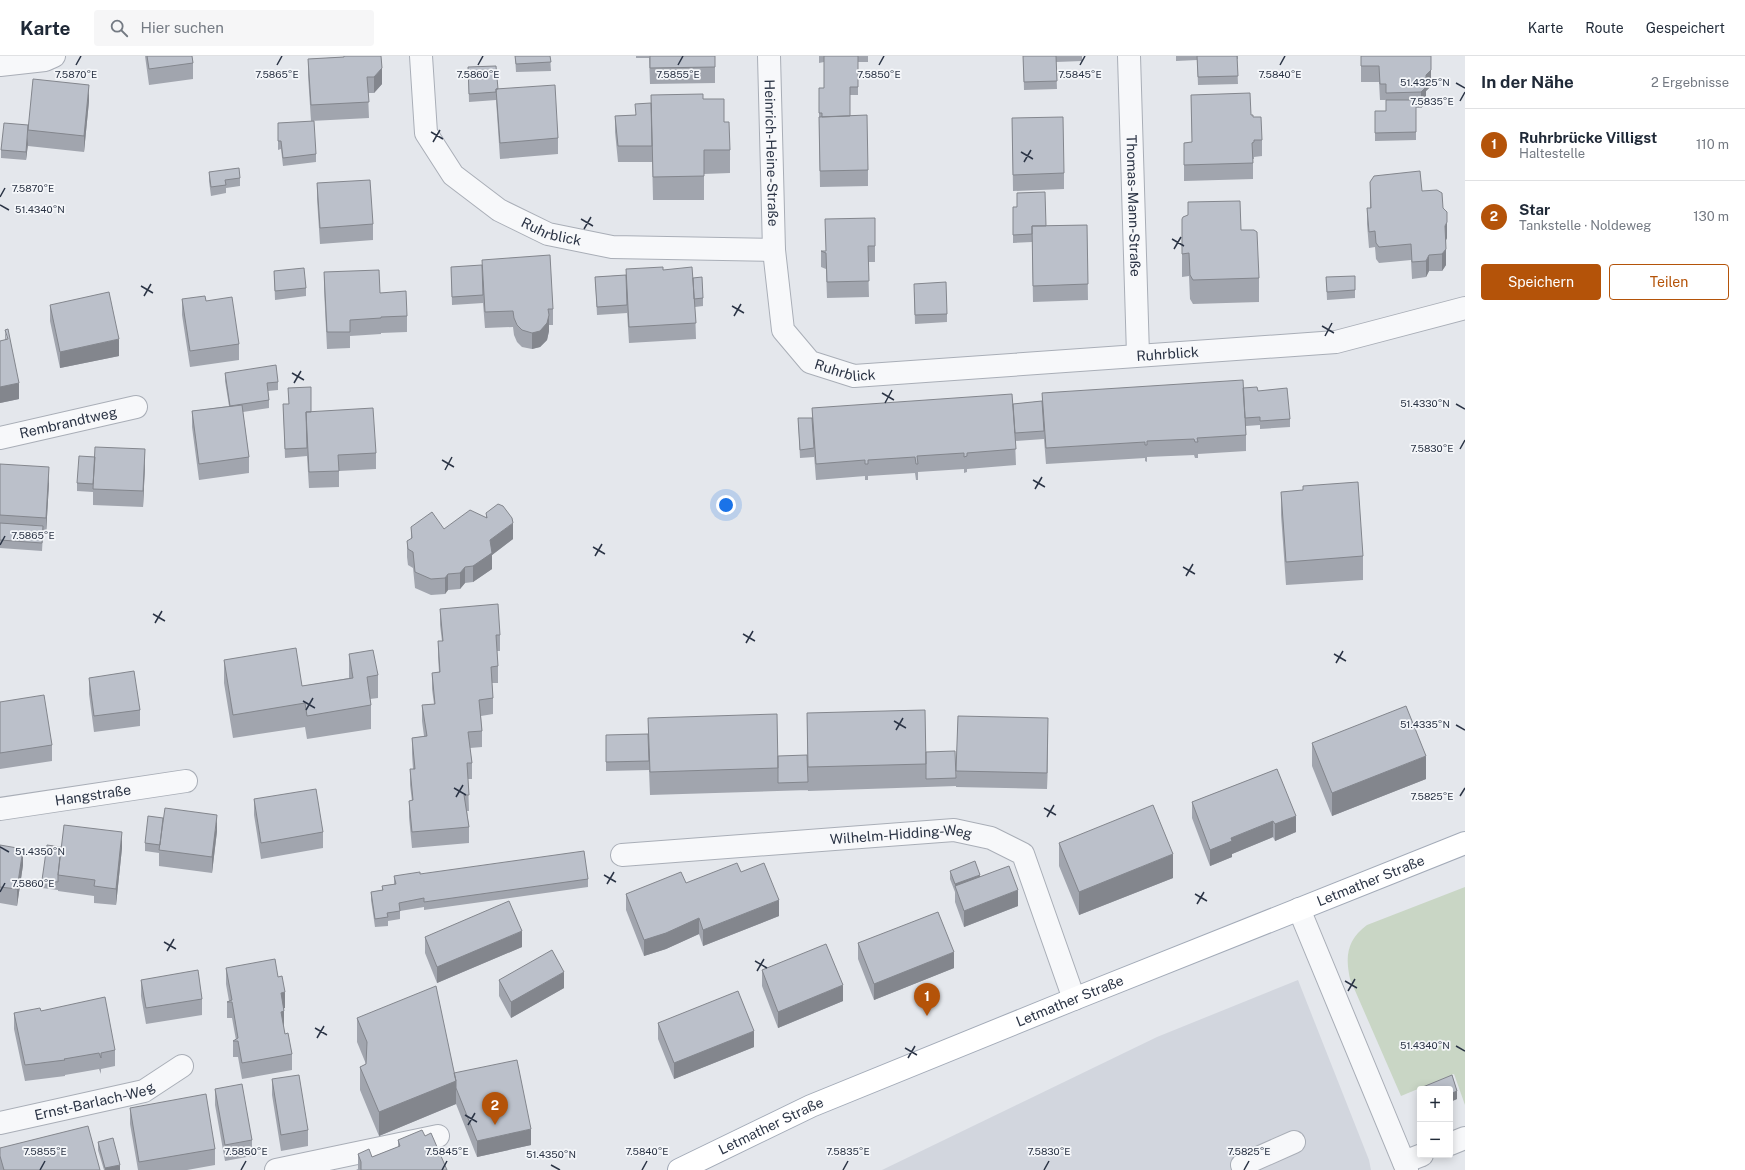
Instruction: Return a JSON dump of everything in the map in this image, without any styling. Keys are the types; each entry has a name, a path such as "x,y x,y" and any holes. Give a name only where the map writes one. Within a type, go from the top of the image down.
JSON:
{"main road":[{"name":"Letmather Straße","path":"680,1170 811,1106 1465,843"}],"street":[{"path":"0,65 45,60 54,56"},
{"name":"Ruhrblick","path":"422,56 426,133 453,175 499,210 548,234 612,247 774,250 782,330 810,362 854,376 1336,342 1465,308"},
{"name":"Heinrich-Heine-Straße","path":"769,56 774,250"},
{"name":"Thomas-Mann-Straße","path":"1129,56 1138,355"},
{"name":"Rembrandtweg","path":"0,438 136,407"},
{"name":"Hangstraße","path":"0,809 186,781"},
{"name":"Wilhelm-Hidding-Weg","path":"622,855 954,830 991,838 1023,854 1074,999"},
{"path":"1300,910 1411,1162"},
{"name":"Ernst-Barlach-Weg","path":"0,1123 144,1091 182,1066"},
{"path":"276,1170 438,1136"},
{"path":"1453,1143 1465,1138"},
{"path":"1244,1170 1242,1165 1271,1162 1294,1142"}],"shaded area":[{"path":"1298,980 1369,1160 1371,1170 882,1170 1157,1037"}],"green space":[{"path":"1465,887 1465,1105 1454,1074 1425,1086 1417,1086 1417,1089 1401,1096 1350,979 1348,971 1349,949 1355,937 1367,925"}],"building":[{"path":"147,56 192,56 193,63 149,69"},
{"path":"344,56 381,56 382,68 374,77 367,77 369,102 311,105 308,59"},
{"path":"515,56 550,56 551,62 516,64"},
{"path":"650,56 715,56 715,67 650,68"},
{"path":"824,56 858,56 858,87 850,87 850,116 822,117 822,113 819,113 819,88 824,88"},
{"path":"1023,56 1056,56 1057,81 1024,82"},
{"path":"1197,56 1237,56 1238,76 1198,77"},
{"path":"1361,56 1431,56 1431,70 1426,75 1426,87 1421,92 1386,93 1386,84 1380,84 1379,66 1361,66"},
{"path":"496,66 498,89 496,89 496,92 469,94 468,67"},
{"path":"33,79 89,85 84,136 28,130"},
{"path":"555,85 558,138 500,143 496,89"},
{"path":"1250,93 1251,115 1253,115 1253,117 1261,117 1262,140 1254,140 1252,143 1253,163 1184,165 1184,143 1192,142 1191,95"},
{"path":"703,94 703,99 724,99 724,122 729,122 730,150 704,150 704,176 653,177 651,95"},
{"path":"1386,100 1416,100 1416,132 1375,133 1375,111 1386,111"},
{"path":"651,103 652,146 618,146 615,116 636,115 635,104"},
{"path":"867,115 868,170 820,171 819,117"},
{"path":"1063,117 1064,173 1013,175 1012,118"},
{"path":"314,121 316,154 283,158 281,141 278,141 278,123"},
{"path":"4,123 28,125 26,152 1,150"},
{"path":"239,168 240,178 225,180 226,185 211,187 209,172"},
{"path":"1420,171 1422,191 1437,190 1442,193 1443,208 1447,212 1447,222 1445,226 1446,249 1442,254 1429,255 1426,261 1412,262 1411,244 1379,247 1376,243 1375,231 1369,232 1367,208 1371,208 1370,182 1374,176"},
{"path":"370,180 373,224 320,228 317,183"},
{"path":"1045,192 1046,226 1032,226 1032,234 1013,235 1013,207 1017,207 1017,193"},
{"path":"1240,201 1241,230 1254,230 1257,232 1259,278 1193,280 1190,275 1189,253 1182,254 1182,219 1188,215 1188,202"},
{"path":"875,218 875,246 868,246 869,281 827,282 826,253 821,251 826,251 825,219"},
{"path":"1087,225 1088,284 1033,286 1032,226"},
{"path":"550,255 553,309 548,309 549,315 547,323 540,331 532,333 522,330 517,325 513,311 485,312 482,260"},
{"path":"482,265 483,295 452,297 451,267"},
{"path":"663,267 663,270 692,267 696,323 629,327 626,269"},
{"path":"304,268 306,288 275,291 274,271"},
{"path":"379,270 380,293 406,291 407,316 350,320 350,332 327,332 324,272"},
{"path":"626,275 627,305 597,307 595,277"},
{"path":"1355,276 1355,290 1327,292 1326,277"},
{"path":"702,277 703,298 694,299 693,278"},
{"path":"946,282 947,314 915,315 914,284"},
{"path":"109,292 119,339 60,352 50,305"},
{"path":"205,296 206,301 232,297 239,344 190,351 182,299"},
{"path":"8,329 19,383 0,387 0,341 8,339 5,330"},
{"path":"276,365 278,382 267,383 269,400 230,406 225,373"},
{"path":"1243,380 1246,435 1197,438 1198,442 1195,442 1194,439 1147,441 1147,445 1145,445 1145,442 1046,448 1042,393"},
{"path":"311,387 311,412 306,412 307,448 285,449 283,404 289,404 288,388"},
{"path":"1257,387 1258,391 1287,388 1290,419 1260,421 1260,417 1245,418 1243,388"},
{"path":"1012,394 1016,449 967,453 967,456 964,457 964,453 917,456 918,464 916,464 915,457 868,460 868,464 865,464 865,460 816,464 812,408"},
{"path":"1042,401 1044,431 1015,433 1013,404"},
{"path":"242,405 249,457 199,464 192,411"},
{"path":"373,408 376,453 338,455 339,471 309,472 306,412"},
{"path":"798,418 812,418 814,448 800,450"},
{"path":"95,447 145,449 143,491 93,489"},
{"path":"79,456 95,457 93,484 77,483"},
{"path":"0,464 49,467 46,518 0,515"},
{"path":"1358,482 1363,556 1286,562 1281,492 1303,490 1303,486"},
{"path":"498,504 503,506 512,518 513,523 490,540 492,553 473,566 465,567 460,573 448,574 445,578 431,579 415,572 413,552 408,549 407,541 412,538 411,527 432,512 444,529 470,510 487,518 486,513"},
{"path":"0,523 43,526 42,543 0,540"},
{"path":"498,604 500,635 496,635 498,666 491,667 493,698 479,700 482,731 468,732 472,763 467,763 469,795 464,795 469,827 412,832 409,801 413,800 410,769 415,769 412,738 427,736 422,705 435,704 432,673 440,672 438,641 443,641 440,609"},
{"path":"296,648 302,686 353,678 349,654 373,650 378,675 367,677 371,705 307,716 305,703 233,715 224,660"},
{"path":"134,671 140,710 94,716 89,678"},
{"path":"44,695 52,745 0,753 0,702"},
{"path":"1406,706 1426,756 1332,793 1312,743"},
{"path":"925,710 926,764 808,767 807,713"},
{"path":"777,714 778,768 650,772 648,718"},
{"path":"958,716 1048,718 1047,773 956,771"},
{"path":"648,734 649,761 606,762 606,735"},
{"path":"955,751 956,778 926,779 926,752"},
{"path":"807,755 808,782 778,783 778,756"},
{"path":"1277,769 1296,816 1275,824 1273,821 1231,838 1232,841 1210,850 1192,802"},
{"path":"316,789 323,832 261,843 254,799"},
{"path":"1153,805 1173,854 1079,892 1059,843"},
{"path":"165,808 217,815 212,857 159,850"},
{"path":"148,816 163,818 160,845 145,843"},
{"path":"64,825 122,832 116,889 94,886 95,880 58,875"},
{"path":"0,845 23,849 17,889 0,887"},
{"path":"47,845 61,847 58,882 42,880"},
{"path":"584,851 588,879 424,902 424,898 399,903 400,911 387,913 388,917 375,919 371,892 383,890 382,886 396,884 394,876 420,872 420,874"},
{"path":"975,861 980,875 955,884 950,871"},
{"path":"737,863 741,872 764,863 779,900 703,930 699,918 666,933 644,940 626,894 681,872 686,883"},
{"path":"1009,866 1018,890 964,911 955,886"},
{"path":"509,901 522,931 437,967 425,937"},
{"path":"938,912 954,952 874,984 858,943"},
{"path":"826,944 843,985 778,1012 762,970"},
{"path":"552,950 564,972 511,1002 499,980"},
{"path":"275,959 278,977 282,976 285,992 281,993 284,1011 281,1012 285,1034 288,1033 292,1054 242,1063 238,1041 233,1041 238,1038 232,1002 227,1002 232,1000 226,968"},
{"path":"198,970 202,999 146,1008 141,980"},
{"path":"436,986 456,1081 379,1112 360,1067 366,1064 367,1042 357,1018"},
{"path":"738,991 754,1031 674,1063 658,1023"},
{"path":"105,997 115,1050 101,1053 101,1058 99,1053 64,1059 65,1060 25,1065 14,1013 40,1008 41,1011"},
{"path":"517,1060 531,1129 477,1141 456,1088 454,1073"},
{"path":"299,1075 308,1130 281,1135 272,1079"},
{"path":"1452,1075 1457,1091 1453,1093 1453,1086 1425,1086"},
{"path":"242,1084 252,1140 225,1145 215,1089"},
{"path":"206,1094 215,1149 139,1162 130,1108"},
{"path":"88,1126 100,1170 4,1170 0,1156 0,1148"},
{"path":"422,1130 425,1136 431,1133 447,1170 361,1170 361,1162 358,1154 369,1149 372,1157 400,1146 398,1140"},
{"path":"113,1138 120,1165 105,1168 98,1142"}],"place":[{"name":"Ruhrbrücke Villigst","path":"927,1016"},
{"name":"Star","path":"495,1125"}]}
